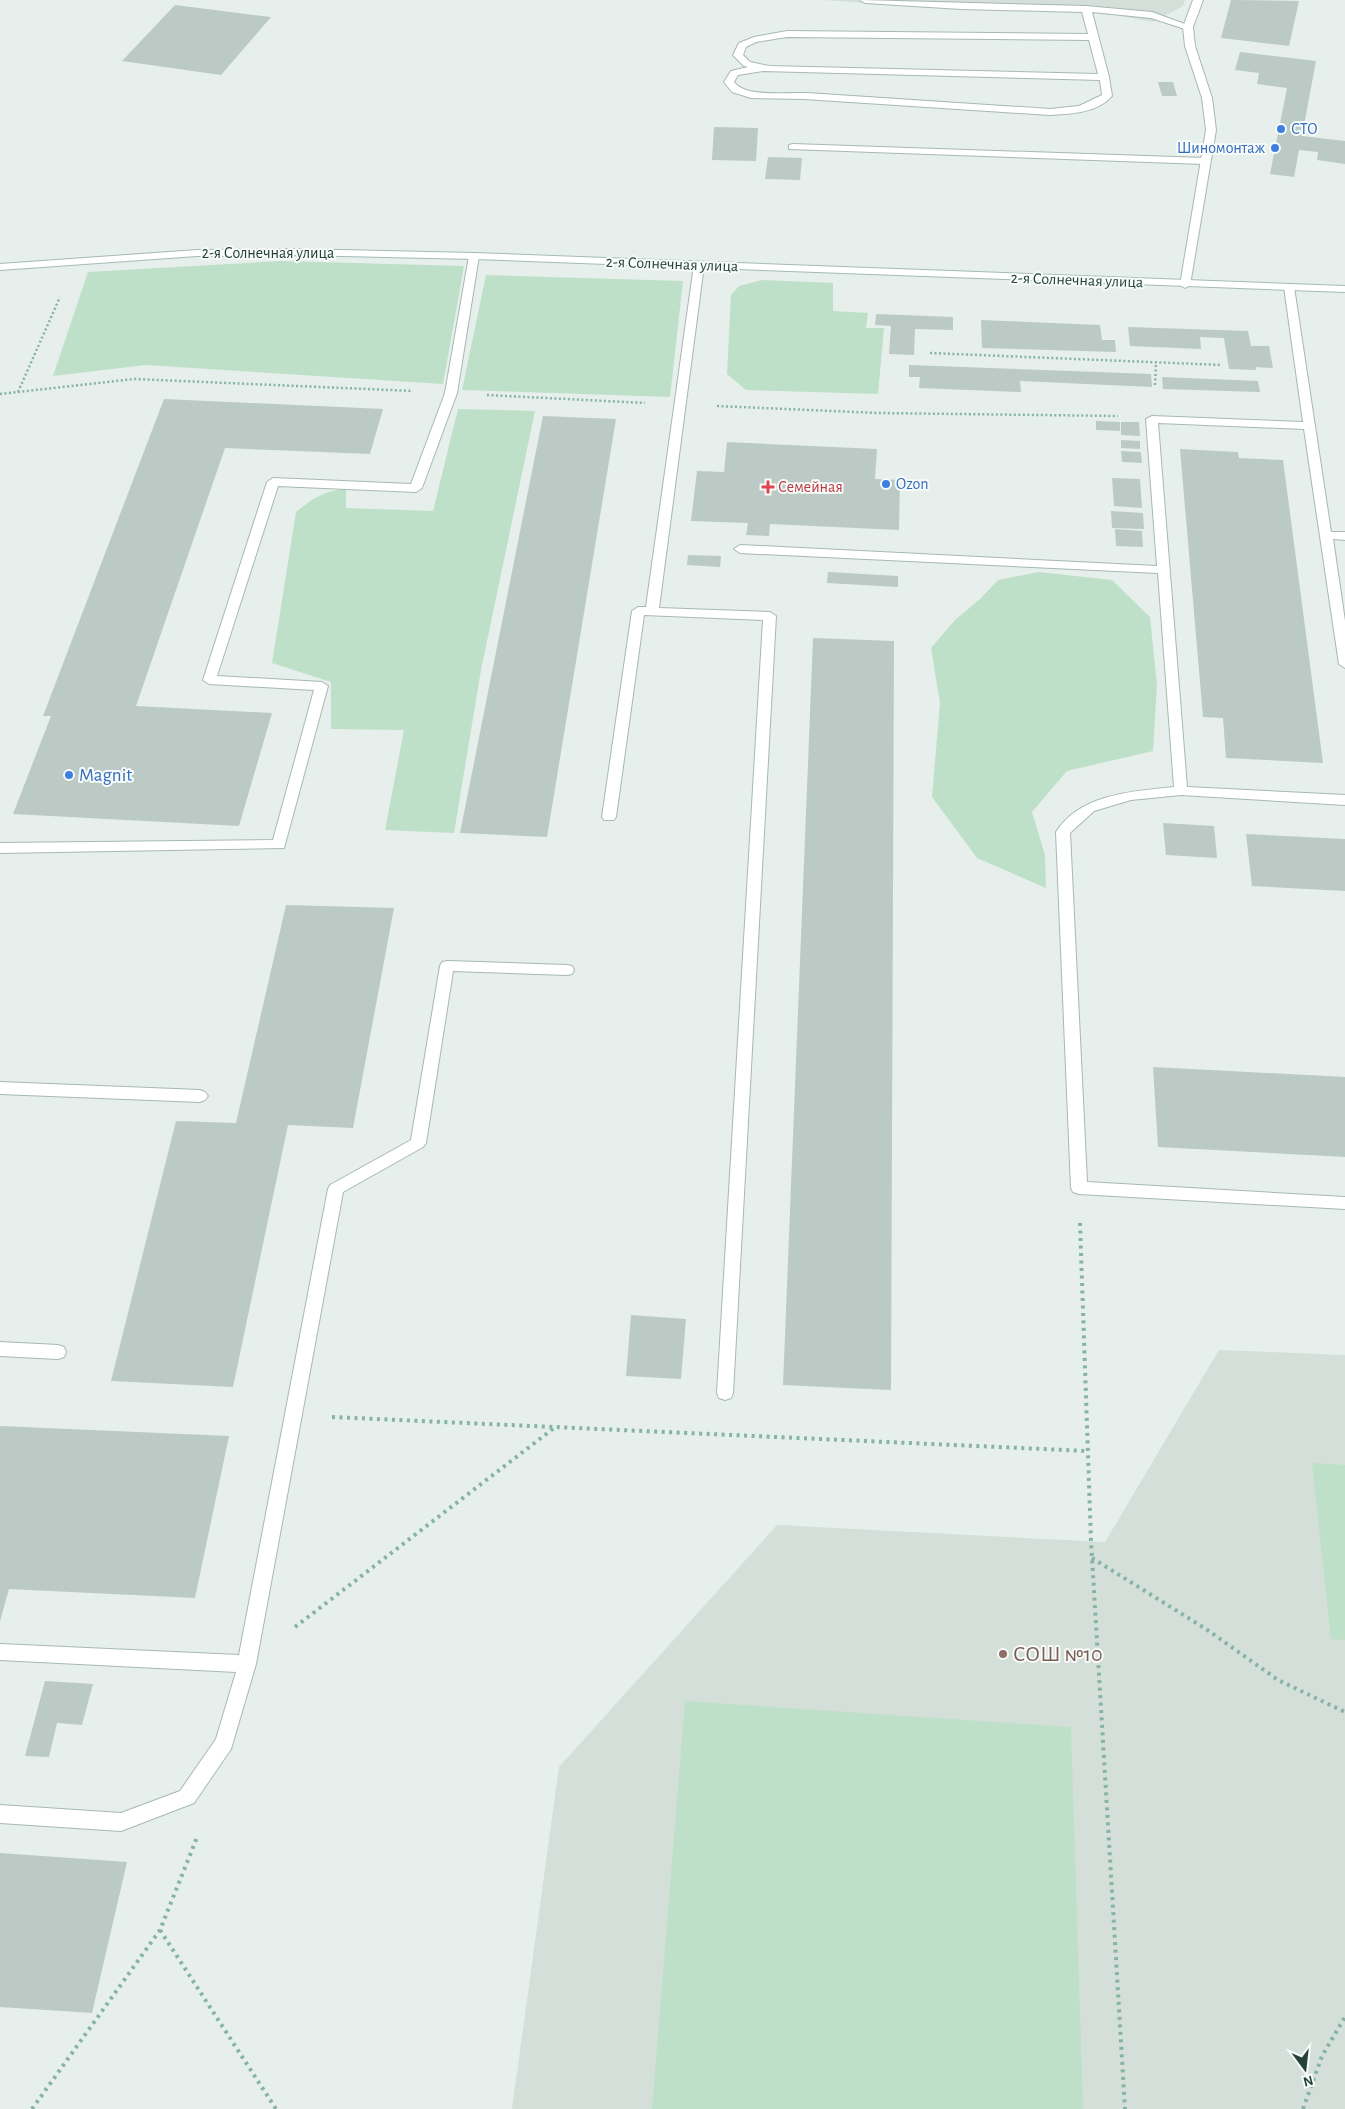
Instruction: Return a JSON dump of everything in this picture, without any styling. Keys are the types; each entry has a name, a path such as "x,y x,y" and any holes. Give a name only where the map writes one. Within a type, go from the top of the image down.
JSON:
{"main road":[{"path":"865,0 961,6 1086,9 1152,15 1188,27"},
{"path":"1185,285 1204,161 1211,130 1207,98 1190,46 1188,27 1198,0"},
{"path":"1086,9 1104,77 1107,96 1097,105 1080,111 1050,112 804,96 751,95 735,90 729,82 734,73 747,70 769,69 1104,77"},
{"path":"769,69 747,64 738,55 742,45 754,40 787,34 1094,37"},
{"path":"793,147 1204,161"},
{"name":"2-я Солнечная улица","path":"0,267 76,260 197,253 297,252 474,256 1345,290"},
{"path":"0,848 279,845 322,686 209,680 273,482 416,488 451,393 474,256"},
{"path":"652,612 699,265"},
{"path":"1289,287 1345,664"},
{"path":"1181,791 1152,419 1310,426"},
{"path":"1326,535 1345,536"},
{"path":"740,549 1164,570"},
{"path":"610,817 638,612 770,616 724,1393"},
{"path":"1345,800 1181,791 1131,796 1089,808 1063,832 1079,1188 1345,1203"},
{"path":"0,1814 121,1822 187,1797 224,1743 247,1664 336,1189 418,1143 447,966 567,970"},
{"path":"0,1088 200,1096"},
{"path":"0,1349 58,1352"},
{"path":"0,1652 247,1664"}],"path":[{"path":"18,392 60,296"},
{"path":"930,353 1222,365"},
{"path":"0,394 135,378 878,413 1100,414 1152,419"},
{"path":"1079,1188 1092,1558 1125,2109"},
{"path":"294,1415 554,1428 1087,1450"},
{"path":"247,1664 554,1428"},
{"path":"1092,1558 1206,1628 1278,1680 1345,1712"},
{"path":"32,2109 160,1930 200,1828"},
{"path":"160,1930 276,2109"},
{"path":"1303,2109 1322,2056 1345,2017"}],"shaded area":[{"path":"824,0 1185,0 1183,6 1153,22 1104,13 920,7"},
{"name":"СОШ №10","path":"1219,1350 1345,1355 1345,2109 512,2109 559,1767 777,1525 1105,1542"}],"green space":[{"path":"282,261 464,266 443,384 146,365 53,376 88,272"},
{"path":"486,275 683,281 670,397 462,390"},
{"path":"762,280 833,283 833,311 868,313 866,328 884,328 878,394 746,390 727,374 731,295 739,286"},
{"path":"458,409 535,411 481,670 454,833 385,830 404,730 331,729 331,682 272,663 296,512 319,496 332,491 346,489 346,508 433,511"},
{"path":"1039,572 1112,580 1150,617 1157,685 1153,751 1067,771 1032,812 1045,855 1046,888 977,858 932,797 940,703 931,648 955,620 980,599 998,580"},
{"path":"1312,1463 1345,1465 1345,1640 1331,1639"},
{"path":"685,1701 1071,1727 1083,2109 652,2109"}],"building":[{"path":"1231,0 1299,1 1289,46 1221,38"},
{"path":"175,5 271,17 221,75 122,61"},
{"path":"1240,52 1316,61 1302,136 1345,141 1345,164 1317,160 1318,152 1299,150 1294,177 1270,174 1287,88 1257,84 1259,73 1235,70"},
{"path":"1158,82 1173,82 1177,96 1162,96"},
{"path":"714,127 758,128 756,161 712,160"},
{"path":"768,157 802,158 800,180 765,179"},
{"path":"876,314 953,317 953,330 915,329 914,355 889,354 891,326 875,325"},
{"path":"981,320 1100,325 1102,340 1115,340 1116,352 982,348"},
{"path":"1128,327 1248,331 1251,346 1269,346 1273,368 1256,367 1256,370 1229,369 1224,338 1200,337 1201,349 1130,346"},
{"path":"909,365 1151,374 1152,387 1020,381 1021,392 919,388 920,377 909,377"},
{"path":"1162,377 1258,381 1260,392 1163,389"},
{"path":"164,399 383,409 370,454 225,448 136,706 272,713 239,826 13,814 51,716 43,716"},
{"path":"543,416 616,419 547,837 460,833"},
{"path":"1096,421 1120,422 1120,431 1096,430"},
{"path":"1121,422 1139,422 1140,436 1121,435"},
{"path":"1121,440 1140,441 1140,449 1121,448"},
{"path":"727,442 877,449 875,479 900,480 899,530 770,524 769,536 746,535 748,523 691,521 697,471 724,472"},
{"path":"1180,449 1238,452 1239,458 1283,460 1323,763 1226,758 1223,718 1203,717"},
{"path":"1121,451 1141,452 1142,463 1122,462"},
{"path":"1112,478 1140,479 1142,508 1114,506"},
{"path":"1111,511 1143,513 1144,529 1112,528"},
{"path":"1115,529 1142,531 1143,547 1116,546"},
{"path":"688,555 721,556 720,567 687,565"},
{"path":"828,572 898,576 898,587 827,583"},
{"path":"813,638 894,641 891,1390 783,1385"},
{"path":"1163,823 1214,826 1217,858 1166,855"},
{"path":"1246,834 1345,839 1345,891 1252,886"},
{"path":"286,905 394,908 353,1128 288,1125 233,1387 111,1381 176,1121 236,1123"},
{"path":"1153,1067 1345,1077 1345,1157 1158,1147"},
{"path":"631,1315 686,1319 681,1379 626,1376"},
{"path":"0,1426 229,1436 195,1598 9,1589 0,1621"},
{"path":"45,1681 93,1684 82,1725 57,1723 49,1757 25,1756"},
{"path":"0,1853 127,1862 92,2013 0,2007"}],"place":[{"name":"СТО","path":"1281,129"},
{"name":"Шиномонтаж","path":"1275,148"},
{"name":"Ozon","path":"886,484"},
{"name":"Семейная","path":"768,487"},
{"name":"Magnit","path":"69,775"},
{"name":"СОШ №10","path":"1003,1654"}]}
